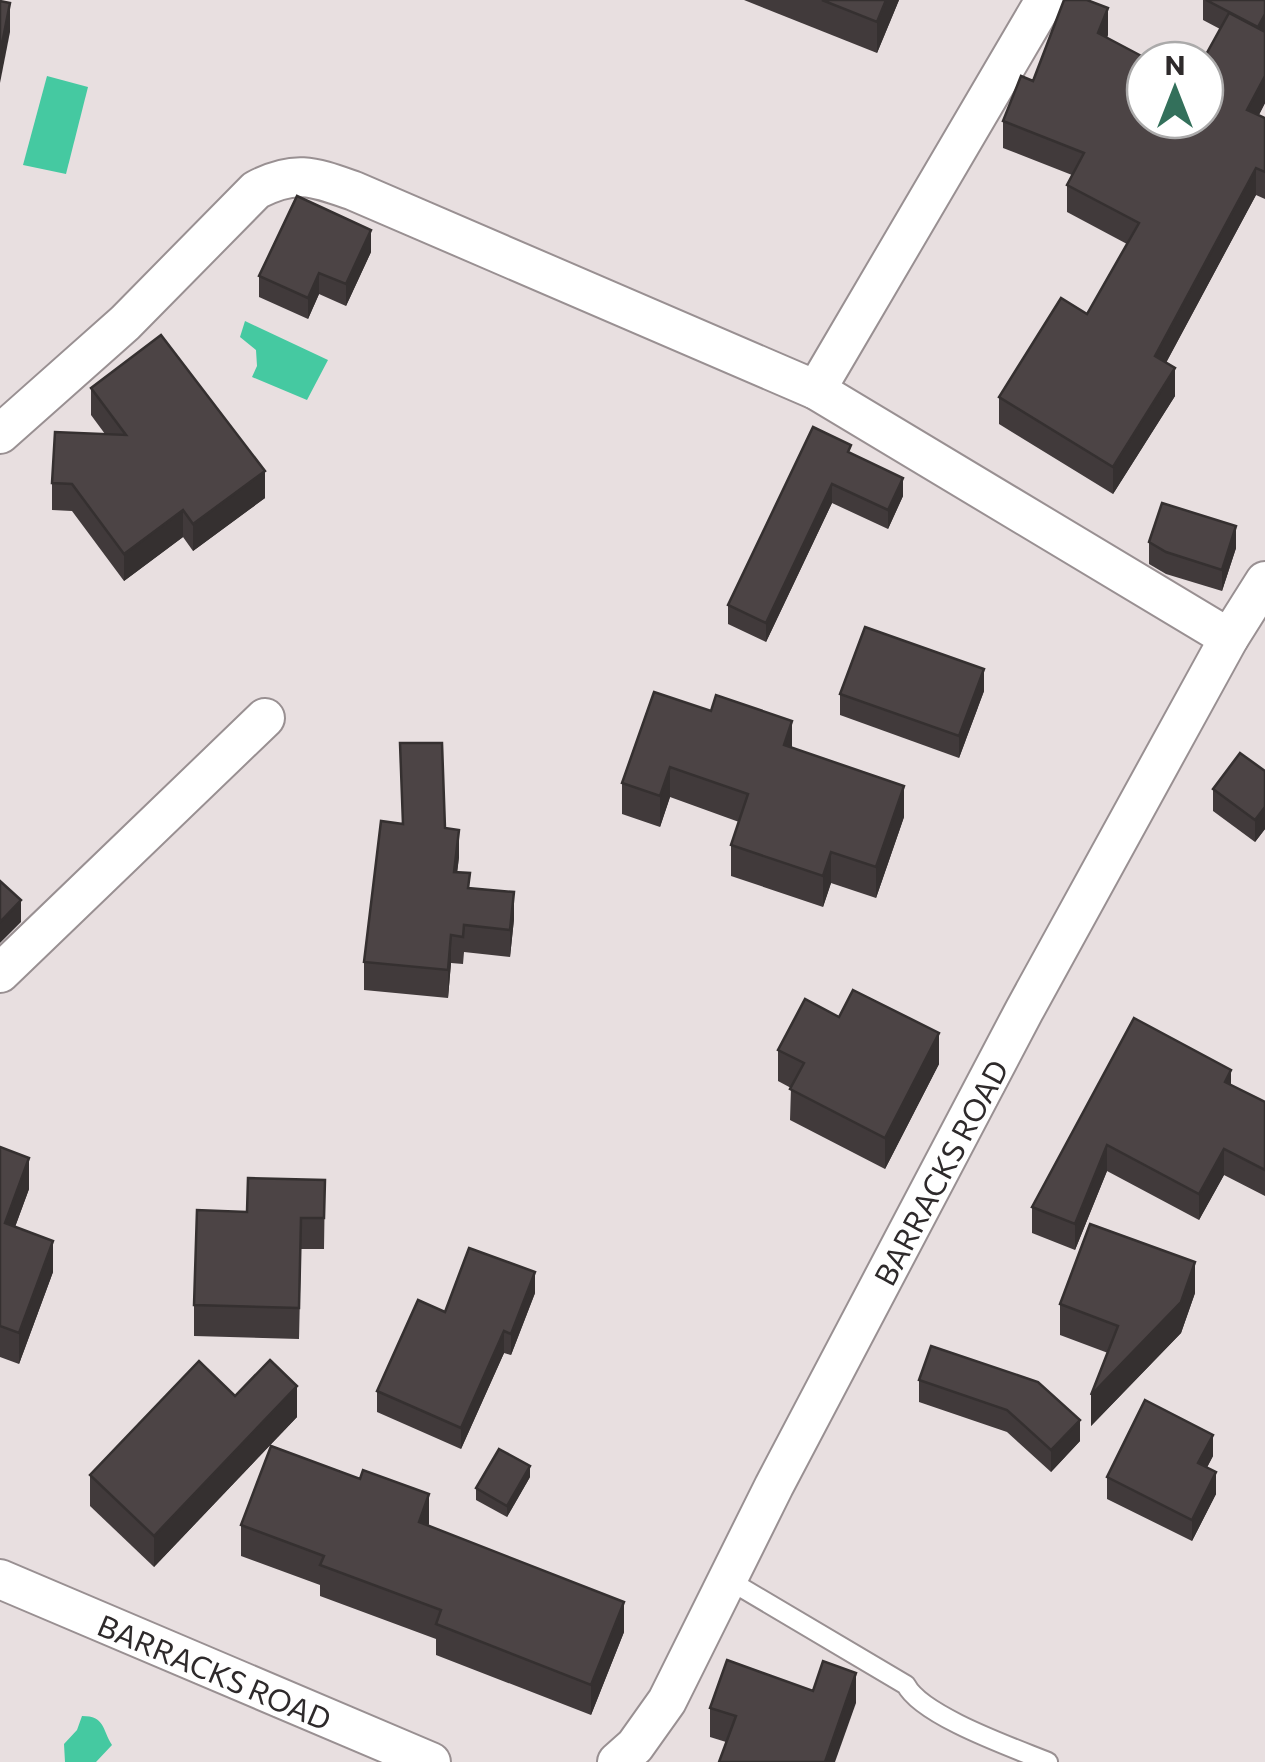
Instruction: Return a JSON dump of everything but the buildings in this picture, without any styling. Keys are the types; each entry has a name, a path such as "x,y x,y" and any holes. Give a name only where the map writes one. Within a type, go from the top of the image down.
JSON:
{"street":[{"path":"816,390 1045,0"},
{"path":"0,434 125,323 256,190 279,178 298,175 354,191 816,390 1229,638"},
{"name":"BARRACKS ROAD","path":"617,1762 635,1746 667,1701 1024,1011 1229,638 1265,582"},
{"path":"0,974 266,718"},
{"name":"BARRACKS ROAD","path":"0,1578 431,1762"}],"lane":[{"path":"728,1580 906,1686 921,1702 964,1726 1048,1762"}],"shaded area":[{"path":"47,76 88,87 66,174 23,165"},
{"path":"245,321 328,360 307,400 252,377 257,366 256,350 240,337"},
{"path":"82,1716 99,1721 112,1745 96,1762 65,1762 64,1744 77,1730"}]}
